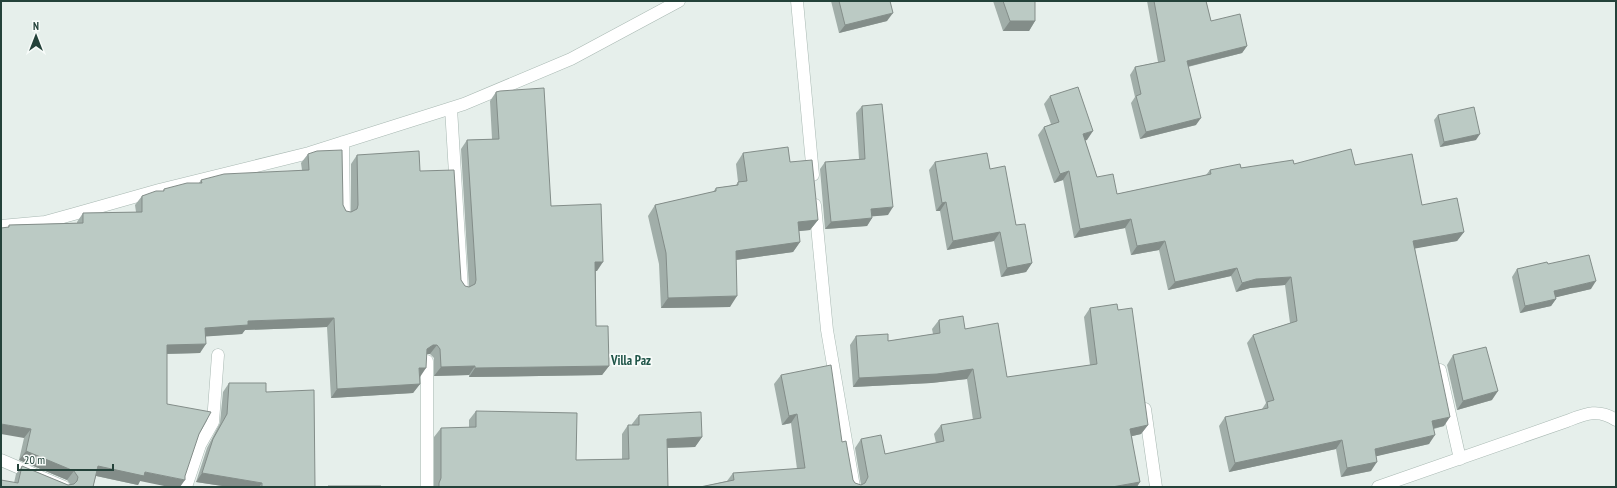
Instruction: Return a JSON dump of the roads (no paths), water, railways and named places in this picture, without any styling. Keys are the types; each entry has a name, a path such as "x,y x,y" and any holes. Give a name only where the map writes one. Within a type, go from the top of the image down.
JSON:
{"street":[{"path":"1,226 45,222 159,190 309,153 464,104 571,59 679,1"},
{"path":"797,1 827,330 854,487"},
{"path":"451,108 462,289"},
{"path":"343,142 344,214"},
{"path":"186,487 200,445 213,422 218,355"},
{"path":"1437,356 1460,459"},
{"path":"427,361 427,487"},
{"path":"1143,394 1156,487"},
{"path":"1378,487 1586,413 1608,414 1616,420"},
{"path":"1,460 64,487"}],"district":[{"name":"Villa Paz","path":"631,360"}]}
